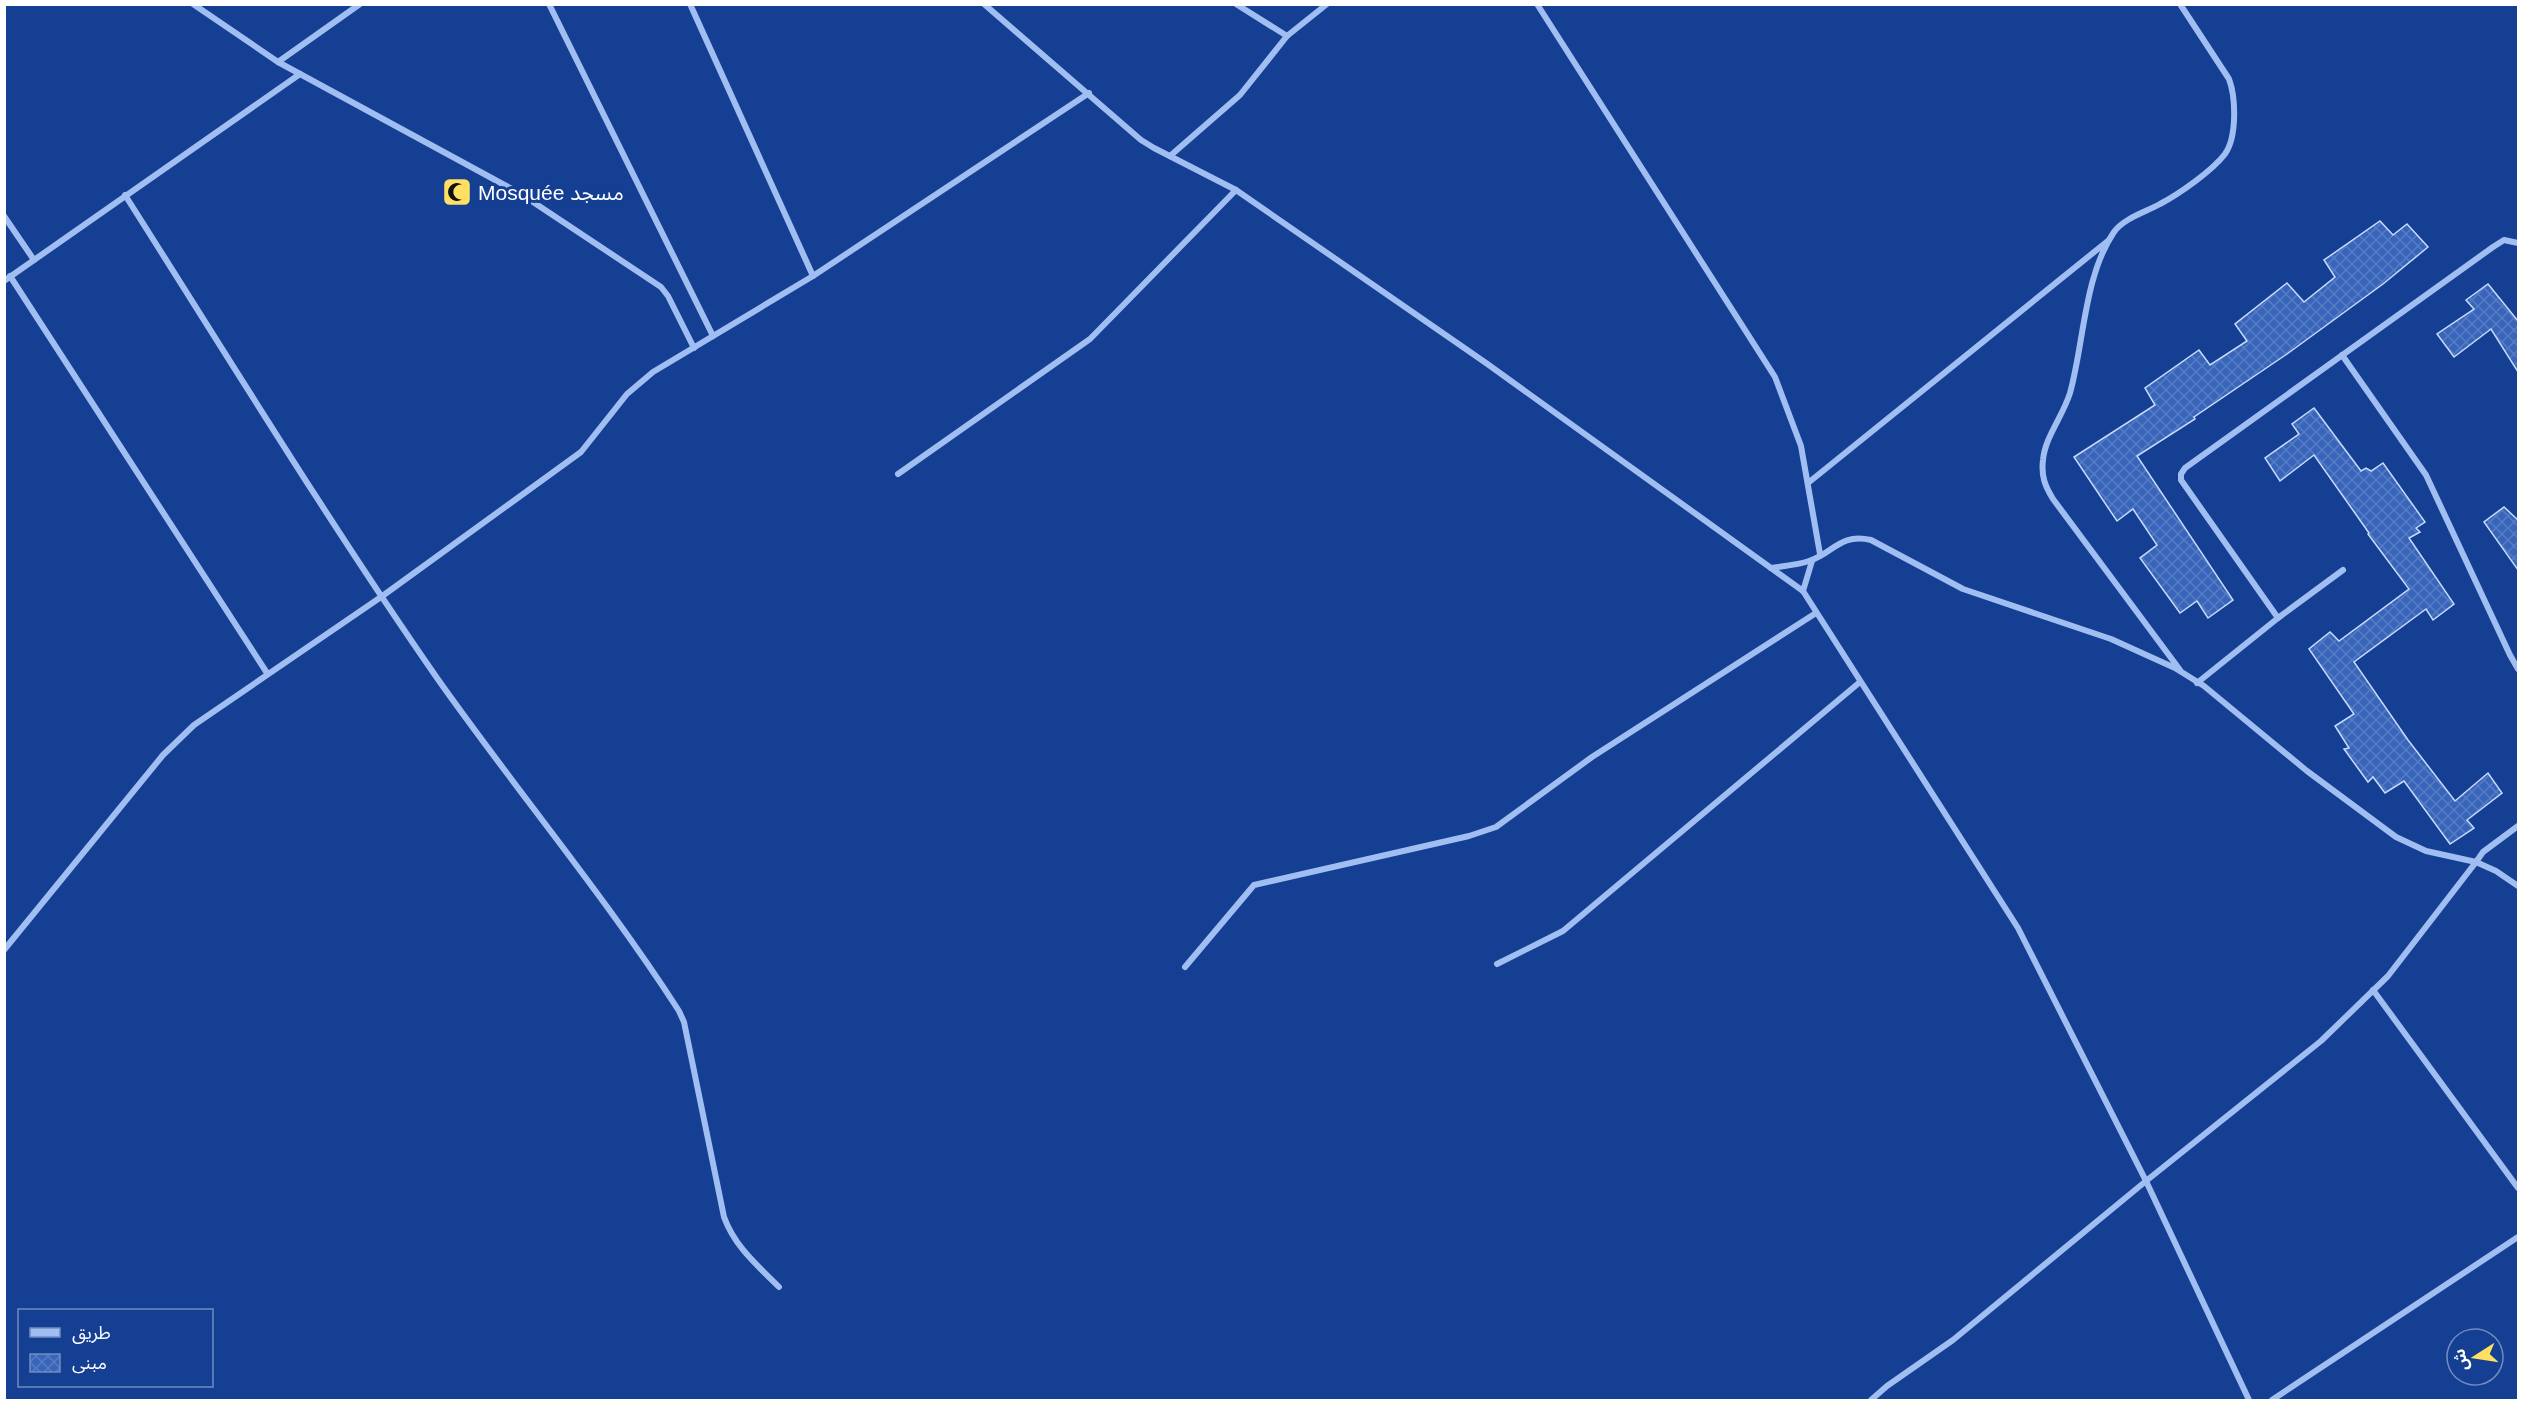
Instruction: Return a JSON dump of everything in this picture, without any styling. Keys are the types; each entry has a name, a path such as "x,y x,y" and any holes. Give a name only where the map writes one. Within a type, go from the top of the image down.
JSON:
{"street":[{"path":"193,4 278,62 521,194 661,286 694,348"},
{"path":"278,62 360,4"},
{"path":"549,4 713,336"},
{"path":"690,4 813,276"},
{"path":"984,4 1141,140 1236,190 1486,363 1803,591 2018,928 2146,1180 2250,1401"},
{"path":"1236,4 1287,36"},
{"path":"1170,156 1240,95 1287,36 1327,4"},
{"path":"1537,4 1775,377 1801,446 1821,554"},
{"path":"2180,4 2229,79 2233,89 2235,103 2230,142 2226,153 2215,164 2163,202 2127,221 2109,240 2095,274 2069,395 2045,450 2042,473 2044,485 2053,499 2182,673"},
{"path":"267,673 7,278 300,74"},
{"path":"4,950 163,755 194,725 381,597 581,452 627,394 653,372 813,276 1089,93"},
{"path":"898,474 1090,339 1236,190"},
{"path":"125,195 381,597 489,752 639,948 680,1011 724,1217 731,1235 740,1248 778,1287"},
{"path":"4,216 34,260"},
{"path":"1808,483 2109,240"},
{"path":"2278,618 2181,480 2181,474 2185,468 2504,240 2518,243"},
{"path":"2342,355 2426,475 2518,669"},
{"path":"1771,568 1812,561 1848,540 1859,537 1871,540 1963,589 2111,639 2182,673 2197,683 2307,771 2396,837 2426,851 2476,862 2496,871 2518,886"},
{"path":"1803,591 1812,561"},
{"path":"2197,683 2278,618 2343,570"},
{"path":"1185,967 1254,885 1468,836 1496,827 1592,757 1816,613"},
{"path":"1497,964 1563,931 1860,682"},
{"path":"1871,1401 1887,1386 1953,1340 2146,1180 2320,1041 2388,976 2483,852 2518,826"},
{"path":"2373,990 2518,1188"},
{"path":"2272,1401 2518,1237"}],"building":[{"path":"2380,221 2393,235 2407,224 2428,247 2383,284 2287,354 2194,417 2195,419 2137,456 2233,600 2208,618 2197,601 2180,613 2140,558 2157,545 2133,509 2117,521 2074,457 2155,405 2145,388 2199,350 2210,365 2247,341 2235,324 2287,283 2304,302 2335,277 2324,260"},
{"path":"2488,284 2518,321 2518,372 2491,329 2454,357 2437,334 2474,309 2466,300"},
{"path":"2314,408 2361,471 2366,468 2371,471 2383,463 2425,522 2416,528 2420,532 2409,538 2454,604 2433,620 2426,609 2354,662 2408,740 2455,801 2488,773 2502,793 2467,820 2474,828 2450,844 2404,781 2385,793 2373,777 2368,782 2344,749 2349,748 2335,726 2354,714 2309,649 2330,632 2339,641 2409,589 2314,455 2280,481 2265,458 2299,434 2292,424"},
{"path":"2504,507 2518,520 2518,570 2484,522"}],"place":[{"name":"Mosquée مسجد","path":"457,192"}]}
